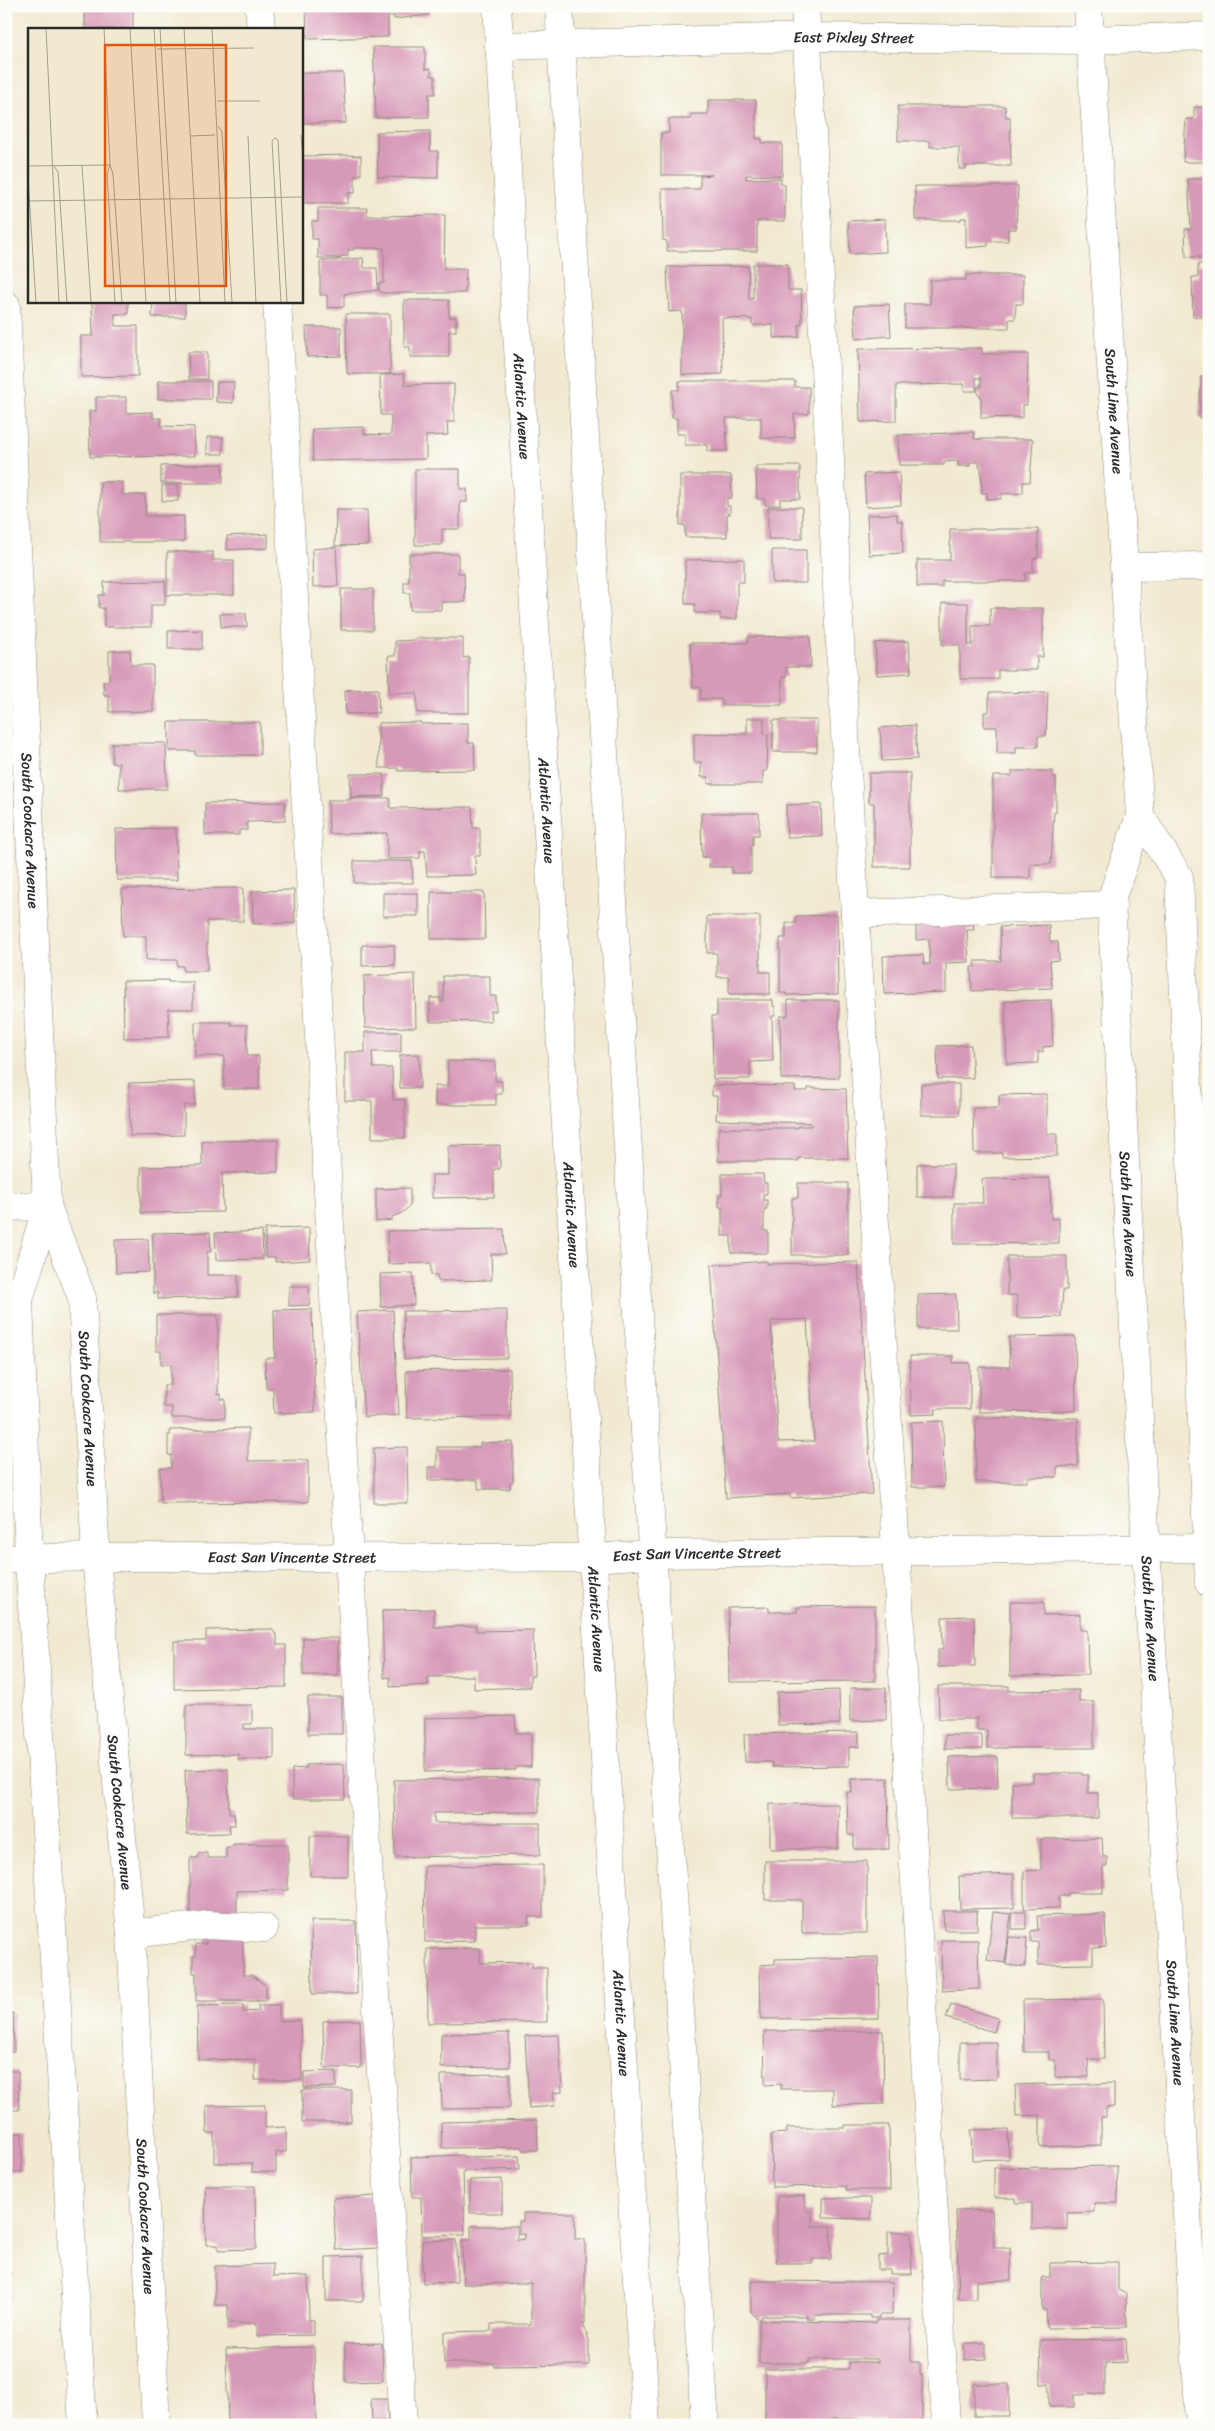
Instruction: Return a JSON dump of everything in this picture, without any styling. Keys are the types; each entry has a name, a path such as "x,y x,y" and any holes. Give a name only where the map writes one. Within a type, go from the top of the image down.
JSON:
{"street":[{"path":"260,6 261,28"},
{"name":"Atlantic Avenue","path":"497,6 591,1558 646,2425"},
{"path":"558,6 705,2425"},
{"path":"805,6 854,914 896,1550 946,2425"},
{"name":"South Lime Avenue","path":"1088,6 1140,816 1111,900 1146,1549 1200,2425"},
{"name":"East Pixley Street","path":"499,46 807,37 1090,40 1209,36"},
{"path":"276,302 349,1558 403,2425"},
{"name":"South Cookacre Avenue","path":"6,305 46,1206 19,1300 17,1559 84,2425"},
{"path":"1125,567 1209,566"},
{"name":"South Lime Avenue","path":"1140,816 1179,876 1209,1583"},
{"path":"854,914 1112,905"},
{"path":"6,1207 46,1206"},
{"name":"South Cookacre Avenue","path":"46,1206 82,1298 96,1557 131,1934 156,2425"},
{"name":"East San Vincente Street","path":"17,1559 96,1557 591,1558 651,1554 896,1550 1208,1548"},
{"path":"131,1934 208,1925 264,1928"}],"building":[{"path":"85,6 133,6 133,28 85,28"},
{"path":"306,6 429,6 429,15 394,19 394,16 388,16 388,37 307,39"},
{"path":"373,47 425,47 425,69 431,69 431,76 435,76 435,94 429,94 429,117 376,118"},
{"path":"302,73 343,73 346,123 302,123"},
{"path":"708,100 756,100 756,139 762,139 762,143 782,143 782,176 746,175 746,179 781,178 781,185 785,185 785,221 757,221 757,251 667,251 667,241 663,240 662,189 700,189 700,176 712,175 661,175 661,133 669,133 669,119 691,119 691,114 708,114"},
{"path":"898,106 1005,106 1006,117 1010,117 1011,166 966,166 966,169 959,169 959,147 930,147 930,141 898,141"},
{"path":"1194,107 1209,107 1209,162 1183,162 1186,119 1194,119"},
{"path":"430,131 430,151 438,151 438,178 378,177 377,132"},
{"path":"302,156 361,156 361,175 355,175 355,193 348,193 348,203 302,203"},
{"path":"1188,179 1209,179 1207,257 1186,257 1185,229 1191,229"},
{"path":"915,186 1018,186 1016,229 1008,229 1008,241 988,241 988,246 966,248 966,218 961,218 961,220 915,220"},
{"path":"318,208 367,208 367,216 445,215 444,269 466,269 465,293 384,293 379,291 379,283 384,283 384,248 354,248 354,250 348,250 348,256 341,256 341,258 318,258 318,239 312,239 312,221 318,221"},
{"path":"885,219 886,252 850,254 848,221"},
{"path":"363,258 364,268 377,268 378,290 344,294 344,307 327,308 327,295 320,295 320,261"},
{"path":"753,264 788,264 788,290 801,290 802,324 799,324 799,337 773,338 773,325 752,325 752,319 722,318 723,374 682,375 682,311 669,312 667,267 748,266 749,299 753,299"},
{"path":"1198,264 1209,264 1209,326 1204,326 1204,317 1193,317 1192,277 1198,277"},
{"path":"966,275 1023,275 1023,304 1016,304 1015,319 1009,319 1009,328 905,328 905,304 930,304 930,280 966,280"},
{"path":"404,300 449,300 449,317 456,317 456,331 449,331 449,357 410,357 410,347 404,347"},
{"path":"92,302 128,302 128,314 115,314 115,326 138,326 138,376 81,377 81,336 93,336"},
{"path":"153,302 185,302 185,317 152,317"},
{"path":"889,304 891,336 856,339 854,306"},
{"path":"346,314 390,314 390,374 347,374"},
{"path":"306,327 341,327 341,356 307,357"},
{"path":"982,348 982,354 1028,354 1027,405 1023,405 1023,417 981,418 981,395 978,395 977,387 981,387 981,378 976,378 976,391 964,391 964,384 896,385 896,421 860,422 858,349"},
{"path":"188,352 207,352 207,379 189,379"},
{"path":"404,374 405,385 454,384 454,422 447,422 448,435 426,436 426,459 313,461 312,429 364,427 364,434 391,435 391,415 381,415 380,375"},
{"path":"1209,375 1209,418 1199,418 1201,376"},
{"path":"158,381 211,381 211,399 158,399"},
{"path":"679,381 795,381 795,387 809,387 809,414 794,414 795,438 761,438 761,418 726,418 727,451 707,451 707,445 685,445 685,434 677,434 677,418 672,418 672,390 679,390"},
{"path":"217,382 234,382 233,403 216,402"},
{"path":"96,397 126,397 126,413 153,412 153,418 161,418 161,426 194,427 195,456 90,457 89,411 96,411"},
{"path":"974,432 974,439 1033,439 1030,482 1023,482 1023,493 1001,494 1001,499 987,499 987,493 982,493 981,467 979,467 979,462 970,462 970,466 958,466 958,461 944,462 944,465 899,465 898,435"},
{"path":"1204,434 1209,434 1209,483 1205,483"},
{"path":"207,437 223,437 223,454 207,454"},
{"path":"223,464 223,483 161,483 161,466"},
{"path":"756,466 800,466 800,499 780,499 780,505 765,505 765,499 757,499"},
{"path":"415,469 460,469 460,489 467,489 467,502 460,502 460,529 442,529 442,545 415,545"},
{"path":"899,472 901,505 866,507 864,474"},
{"path":"680,475 731,475 732,498 727,498 730,514 727,514 727,537 685,537 685,525 680,525"},
{"path":"100,482 122,482 122,495 145,495 145,516 184,516 184,542 100,542"},
{"path":"162,485 178,485 178,501 162,501"},
{"path":"768,507 802,507 802,539 768,539"},
{"path":"336,510 367,510 368,545 335,546"},
{"path":"897,514 897,521 902,521 903,553 869,555 867,515"},
{"path":"950,529 1038,529 1038,558 1033,558 1033,573 1025,573 1025,581 942,581 942,587 917,587 917,560 950,560"},
{"path":"268,534 268,548 227,550 227,536"},
{"path":"336,547 338,586 313,587 312,549"},
{"path":"772,550 806,550 806,583 772,583"},
{"path":"167,552 213,552 213,560 234,560 234,595 167,595"},
{"path":"409,554 458,554 458,573 464,573 465,602 441,602 441,610 410,610 410,593 404,593 404,582 409,582"},
{"path":"744,559 744,582 737,582 737,619 720,619 720,613 695,613 695,604 685,604 685,560"},
{"path":"165,581 165,605 151,605 151,627 104,627 104,608 99,608 99,595 104,595 104,582"},
{"path":"341,589 373,589 373,630 341,630"},
{"path":"942,603 968,603 968,645 972,645 972,626 990,626 990,608 1043,608 1043,657 1037,657 1037,670 998,670 998,679 960,679 960,645 942,645"},
{"path":"246,613 247,627 221,627 220,614"},
{"path":"202,630 202,649 168,649 168,631"},
{"path":"810,636 811,667 786,667 786,677 782,677 782,705 722,705 722,699 701,699 701,687 693,687 690,643 748,643 748,637"},
{"path":"415,638 463,638 463,658 469,657 469,713 417,713 417,693 389,693 388,656 395,656 395,641 415,640"},
{"path":"909,641 911,673 877,675 875,643"},
{"path":"130,650 131,665 153,665 153,711 109,712 109,695 104,695 103,681 109,681 109,651"},
{"path":"378,689 379,713 346,714 345,690"},
{"path":"1048,692 1046,736 1038,736 1038,747 1016,747 1016,753 997,753 997,727 984,727 984,712 989,712 989,693"},
{"path":"747,718 764,718 764,734 768,734 767,771 763,771 763,784 708,784 708,777 701,777 701,762 694,762 694,733 747,734"},
{"path":"773,720 817,720 817,752 773,752"},
{"path":"169,722 260,722 260,755 195,755 195,751 169,751"},
{"path":"421,722 421,724 468,723 468,743 474,743 475,770 398,771 398,768 379,768 378,723"},
{"path":"915,725 917,759 882,761 880,728"},
{"path":"112,743 166,743 167,789 119,789 119,763 112,763"},
{"path":"1012,771 1053,771 1053,777 1056,777 1056,812 1054,812 1051,864 1030,864 1030,878 993,878 993,776 1012,776"},
{"path":"869,773 910,773 910,867 874,867 874,803 869,803"},
{"path":"350,774 384,774 384,796 351,797"},
{"path":"350,798 390,798 390,808 472,807 473,828 480,828 480,856 475,856 476,875 427,876 425,851 420,851 420,858 387,859 387,833 329,834 328,800 350,800"},
{"path":"285,802 285,821 247,822 247,830 239,830 239,835 205,835 205,803"},
{"path":"821,804 822,836 787,837 786,805"},
{"path":"701,813 759,813 759,835 753,835 753,846 751,846 751,873 732,873 732,867 709,867 709,857 702,857"},
{"path":"176,828 177,880 117,880 116,829"},
{"path":"354,861 412,861 413,883 354,883"},
{"path":"243,888 243,921 207,921 207,971 183,971 183,966 177,966 177,960 146,960 146,936 123,936 122,889"},
{"path":"294,890 295,923 253,924 252,891"},
{"path":"431,892 484,892 485,939 431,939"},
{"path":"383,893 418,893 418,916 383,916"},
{"path":"837,915 838,994 786,995 786,993 780,993 780,938 786,938 786,923 796,923 796,916"},
{"path":"707,916 760,916 760,972 770,972 770,994 729,994 729,977 717,977 717,953 707,953"},
{"path":"973,921 974,930 967,930 969,962 946,963 946,992 884,994 883,956 923,955 924,964 930,964 929,939 916,940 916,923"},
{"path":"1049,925 1050,942 1058,942 1059,960 1050,961 1052,988 972,991 971,967 975,967 975,961 1001,961 1000,927"},
{"path":"362,945 394,945 395,965 362,966"},
{"path":"415,974 416,1027 365,1028 364,976"},
{"path":"443,976 490,976 490,996 496,996 496,1011 490,1011 491,1021 430,1022 430,998 441,998 441,1002 444,1002"},
{"path":"168,980 168,982 193,982 193,1009 168,1009 169,1037 124,1038 123,981"},
{"path":"717,1000 773,1000 775,1016 772,1016 773,1061 750,1062 750,1079 713,1079 712,1016 717,1016"},
{"path":"788,1000 839,1000 839,1078 781,1079 780,1016 788,1016"},
{"path":"1051,1000 1053,1046 1043,1047 1043,1052 1038,1052 1038,1063 1007,1064 1005,1001"},
{"path":"195,1022 231,1022 231,1025 247,1025 247,1056 259,1056 259,1089 224,1089 224,1056 195,1056"},
{"path":"365,1032 401,1032 401,1052 372,1052 373,1068 392,1068 393,1100 405,1099 405,1138 372,1138 372,1101 345,1101 345,1052 365,1052"},
{"path":"971,1045 973,1078 938,1079 937,1046"},
{"path":"419,1054 420,1088 400,1088 400,1055"},
{"path":"448,1061 495,1062 495,1081 502,1081 502,1094 496,1094 496,1105 435,1105 435,1086 448,1086"},
{"path":"195,1081 195,1105 184,1105 184,1135 130,1136 129,1083"},
{"path":"921,1084 959,1084 959,1115 921,1115"},
{"path":"712,1085 795,1086 795,1091 808,1091 808,1088 846,1089 848,1158 798,1158 798,1161 718,1161 719,1128 798,1128 798,1126 811,1126 811,1123 716,1120 717,1096 712,1096"},
{"path":"1047,1094 1047,1134 1057,1134 1057,1156 1002,1157 1002,1153 974,1153 973,1108 999,1108 999,1095"},
{"path":"278,1140 278,1172 222,1173 223,1212 141,1213 141,1167 202,1166 202,1141"},
{"path":"500,1145 500,1169 494,1169 494,1197 432,1198 432,1175 448,1175 448,1146"},
{"path":"917,1164 953,1164 953,1197 917,1197"},
{"path":"722,1174 763,1174 764,1183 767,1183 767,1194 763,1194 763,1200 767,1200 767,1209 764,1209 764,1231 768,1231 768,1253 731,1253 731,1236 722,1236 722,1207 719,1207 719,1195 722,1195"},
{"path":"1050,1178 1051,1219 1059,1218 1059,1243 954,1244 954,1203 983,1203 982,1179"},
{"path":"798,1183 848,1183 848,1255 792,1255 792,1198 798,1198"},
{"path":"410,1188 410,1206 402,1213 392,1217 392,1220 376,1222 376,1189"},
{"path":"309,1228 310,1260 275,1262 275,1257 265,1257 265,1229"},
{"path":"504,1229 505,1254 491,1254 492,1280 438,1281 437,1275 431,1275 431,1263 388,1264 387,1231"},
{"path":"262,1231 263,1259 216,1260 215,1233"},
{"path":"210,1232 211,1252 207,1252 207,1275 238,1275 238,1297 158,1299 158,1293 153,1293 153,1233"},
{"path":"148,1239 149,1272 116,1273 115,1240"},
{"path":"1007,1256 1067,1256 1067,1290 1063,1290 1061,1317 1017,1318 1017,1295 1007,1295"},
{"path":"767,1261 767,1264 858,1262 872,1494 790,1498 790,1494 726,1498 711,1265","holes":["807,1319 814,1441 778,1442 771,1321"]},
{"path":"413,1273 414,1305 381,1307 380,1274"},
{"path":"289,1286 309,1286 310,1305 289,1306"},
{"path":"956,1294 957,1329 918,1329 918,1295"},
{"path":"312,1309 315,1412 274,1413 273,1388 266,1388 265,1358 275,1358 274,1310"},
{"path":"393,1310 399,1415 364,1417 357,1312"},
{"path":"507,1310 507,1358 404,1359 403,1311"},
{"path":"156,1315 218,1315 218,1394 221,1394 221,1399 225,1399 225,1418 172,1418 172,1407 164,1407 164,1385 171,1385 171,1364 161,1364 161,1351 156,1351"},
{"path":"1075,1336 1076,1411 979,1412 979,1367 1010,1367 1009,1337"},
{"path":"910,1356 953,1356 953,1363 970,1363 970,1409 935,1409 936,1414 911,1415"},
{"path":"510,1369 511,1417 407,1418 406,1371"},
{"path":"976,1418 1078,1418 1078,1466 1057,1467 1057,1477 1027,1477 1027,1482 976,1482"},
{"path":"943,1421 944,1487 912,1487 911,1422"},
{"path":"248,1428 248,1461 308,1460 308,1502 161,1503 160,1468 171,1468 171,1455 168,1455 168,1435 170,1435 170,1430"},
{"path":"513,1442 513,1482 510,1482 510,1489 478,1489 478,1480 428,1480 428,1467 437,1467 437,1447 480,1447 480,1443"},
{"path":"407,1447 408,1503 374,1503 374,1448"},
{"path":"1010,1602 1044,1602 1044,1615 1080,1614 1080,1630 1087,1630 1088,1675 1010,1676"},
{"path":"875,1606 875,1681 729,1682 728,1608 769,1607 769,1612 797,1612 797,1607"},
{"path":"434,1609 434,1627 476,1626 476,1631 533,1630 534,1676 530,1676 530,1687 474,1689 474,1676 428,1677 428,1685 390,1687 390,1677 384,1678 382,1610"},
{"path":"974,1616 975,1666 938,1667 938,1650 943,1650 942,1617"},
{"path":"272,1629 277,1636 277,1645 286,1645 286,1687 174,1689 174,1641 206,1641 206,1630"},
{"path":"303,1638 338,1638 338,1675 303,1675"},
{"path":"938,1686 1009,1686 1009,1691 1079,1690 1079,1702 1094,1702 1094,1748 987,1748 987,1730 977,1730 977,1717 975,1719 939,1719"},
{"path":"850,1688 886,1688 886,1720 850,1721"},
{"path":"839,1690 840,1724 778,1725 777,1692"},
{"path":"308,1697 342,1697 342,1734 308,1734"},
{"path":"186,1705 252,1705 252,1724 244,1724 244,1729 274,1729 274,1759 238,1759 238,1754 186,1755"},
{"path":"515,1716 516,1733 531,1733 531,1767 516,1767 516,1770 425,1772 425,1718"},
{"path":"859,1732 859,1747 849,1747 849,1766 772,1767 772,1762 745,1762 744,1734"},
{"path":"945,1735 982,1735 982,1749 945,1749"},
{"path":"997,1756 998,1788 950,1789 949,1757"},
{"path":"344,1764 345,1799 292,1799 292,1769 306,1768 306,1765"},
{"path":"228,1769 229,1813 234,1813 235,1825 229,1825 230,1833 187,1834 185,1770"},
{"path":"1033,1773 1082,1773 1082,1775 1088,1775 1088,1793 1098,1793 1098,1818 1012,1818 1012,1782 1033,1782"},
{"path":"539,1778 539,1812 434,1813 434,1823 540,1823 540,1855 395,1857 394,1780"},
{"path":"888,1778 889,1849 854,1849 854,1835 848,1835 847,1792 852,1792 851,1779"},
{"path":"770,1804 838,1804 838,1849 770,1849"},
{"path":"310,1836 348,1836 348,1876 310,1876"},
{"path":"1102,1838 1103,1857 1107,1857 1107,1866 1103,1866 1103,1893 1068,1893 1068,1896 1059,1896 1059,1908 1024,1909 1024,1871 1041,1870 1041,1839"},
{"path":"233,1844 288,1844 288,1890 237,1891 237,1913 190,1913 190,1858 198,1858 198,1853 207,1853 207,1858 226,1858 226,1847 233,1847"},
{"path":"765,1861 867,1861 867,1933 802,1933 802,1900 765,1900"},
{"path":"543,1865 543,1917 528,1917 529,1925 475,1925 475,1941 425,1942 424,1866"},
{"path":"1014,1874 1014,1908 960,1909 959,1876"},
{"path":"943,1911 977,1911 977,1930 944,1930"},
{"path":"993,1912 1011,1914 1005,1963 987,1960"},
{"path":"1012,1912 1026,1912 1026,1929 1012,1929"},
{"path":"1105,1914 1106,1947 1093,1948 1093,1964 1038,1965 1038,1942 1031,1942 1031,1931 1038,1930 1037,1916"},
{"path":"311,1921 356,1921 357,1994 312,1994"},
{"path":"206,1934 243,1935 243,1975 252,1975 266,1986 266,2001 196,2001 196,1973 193,1973 193,1956 196,1956 196,1944 206,1944"},
{"path":"1009,1937 1027,1938 1025,1967 1006,1965"},
{"path":"941,1940 978,1940 979,1989 942,1991"},
{"path":"480,1948 480,1963 532,1962 532,1968 547,1968 547,2022 428,2023 427,1949"},
{"path":"878,1957 879,2018 761,2019 760,1965 775,1964 775,1959"},
{"path":"1103,1999 1104,2059 1088,2059 1089,2077 1055,2077 1055,2060 1049,2060 1049,2052 1024,2052 1023,2000"},
{"path":"951,2004 998,2018 994,2032 946,2018"},
{"path":"243,2005 243,2012 259,2011 258,2005 279,2005 279,2021 300,2020 302,2080 255,2080 255,2059 198,2060 197,2006"},
{"path":"6,2013 13,2013 14,2052 6,2052"},
{"path":"360,2020 361,2068 324,2068 323,2021"},
{"path":"764,2031 883,2031 884,2104 833,2105 833,2089 781,2089 781,2084 765,2085"},
{"path":"509,2033 510,2067 441,2068 441,2034"},
{"path":"559,2035 562,2092 553,2093 554,2106 529,2108 525,2036"},
{"path":"960,2042 997,2042 997,2079 960,2080"},
{"path":"6,2071 18,2071 19,2110 6,2110"},
{"path":"336,2071 336,2087 304,2088 304,2072"},
{"path":"510,2074 510,2108 442,2109 441,2075"},
{"path":"1114,2083 1114,2107 1106,2108 1106,2117 1101,2117 1101,2145 1040,2147 1040,2115 1016,2116 1015,2085 1046,2084 1046,2086"},
{"path":"302,2090 351,2090 351,2122 302,2122"},
{"path":"265,2105 265,2128 286,2127 286,2152 276,2152 276,2172 252,2172 252,2163 214,2163 214,2133 207,2133 206,2106"},
{"path":"537,2120 538,2150 523,2150 523,2147 442,2148 441,2122"},
{"path":"845,2125 889,2125 890,2190 846,2190 846,2186 772,2187 771,2134 787,2133 787,2128 845,2128"},
{"path":"1008,2129 1009,2159 972,2160 971,2130"},
{"path":"6,2133 22,2133 22,2172 6,2172"},
{"path":"463,2155 463,2157 519,2156 520,2169 463,2171 465,2235 422,2236 421,2197 412,2197 411,2157"},
{"path":"1117,2166 1118,2203 1094,2203 1094,2212 1067,2213 1067,2229 1032,2229 1032,2203 1016,2203 1016,2198 994,2198 994,2168"},
{"path":"502,2179 502,2213 470,2213 470,2180"},
{"path":"205,2186 255,2186 256,2249 218,2250 218,2245 206,2245"},
{"path":"376,2196 379,2248 336,2250 333,2198"},
{"path":"777,2196 805,2196 805,2211 812,2211 812,2226 831,2226 831,2259 812,2259 812,2263 777,2263"},
{"path":"823,2198 871,2198 871,2219 823,2218"},
{"path":"992,2210 994,2248 1010,2248 1011,2280 976,2281 976,2299 959,2299 956,2211"},
{"path":"523,2213 575,2213 575,2239 585,2239 585,2323 583,2323 589,2341 589,2365 494,2366 494,2363 444,2363 444,2332 491,2331 491,2324 531,2324 531,2283 463,2284 462,2240 471,2240 471,2226 517,2226 517,2240 524,2239 524,2234 519,2234 519,2221 523,2221"},
{"path":"888,2232 911,2232 912,2274 890,2274 890,2270 878,2270 878,2256 888,2255"},
{"path":"456,2240 457,2282 423,2283 422,2241"},
{"path":"363,2256 363,2301 326,2301 326,2257"},
{"path":"1118,2262 1118,2290 1126,2294 1127,2327 1047,2328 1046,2310 1042,2310 1042,2277 1050,2277 1050,2263"},
{"path":"273,2264 273,2277 308,2276 309,2320 314,2320 314,2335 257,2336 257,2323 228,2323 228,2305 215,2305 215,2266"},
{"path":"6,2272 11,2272 11,2301 6,2301"},
{"path":"751,2281 893,2282 892,2315 879,2315 879,2318 870,2318 870,2315 815,2315 815,2319 807,2319 807,2316 762,2316 759,2320 751,2312"},
{"path":"759,2320 876,2323 876,2320 911,2320 911,2362 920,2362 920,2375 922,2375 922,2425 884,2425 884,2419 831,2419 831,2425 783,2425 783,2420 765,2420 765,2369 849,2369 849,2362 878,2362 878,2359 809,2359 809,2363 759,2363"},
{"path":"1126,2339 1127,2362 1105,2363 1105,2394 1074,2395 1074,2407 1049,2407 1049,2384 1041,2384 1040,2340"},
{"path":"382,2343 383,2381 345,2382 345,2344"},
{"path":"964,2343 986,2343 986,2359 965,2360"},
{"path":"314,2347 316,2421 228,2423 226,2349"},
{"path":"974,2384 1009,2384 1009,2416 974,2416"},
{"path":"371,2399 387,2399 388,2421 372,2421"},
{"path":"1133,2419 1133,2425 1044,2425 1044,2421"}]}
